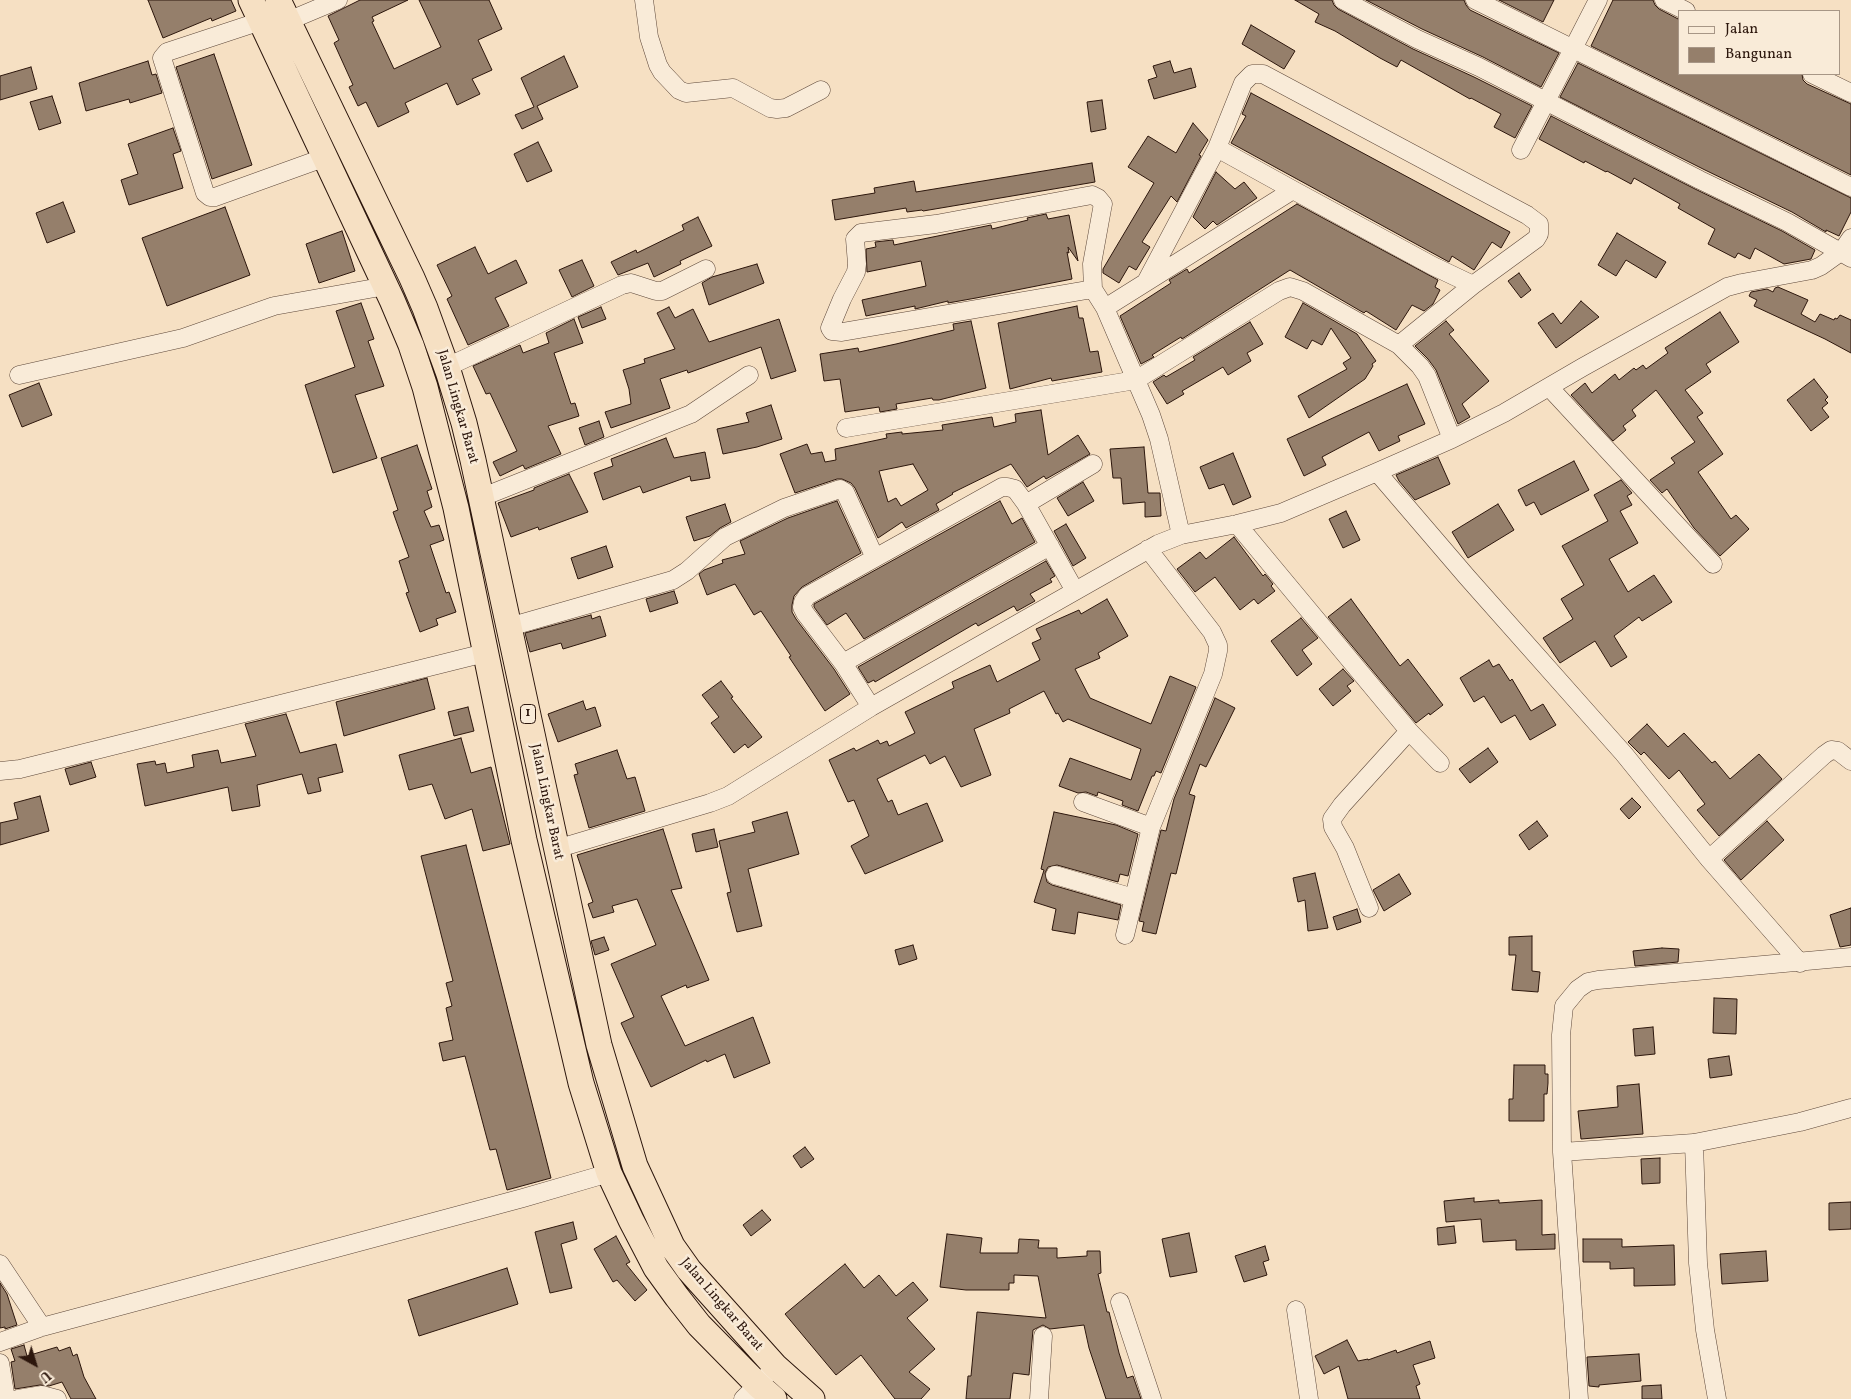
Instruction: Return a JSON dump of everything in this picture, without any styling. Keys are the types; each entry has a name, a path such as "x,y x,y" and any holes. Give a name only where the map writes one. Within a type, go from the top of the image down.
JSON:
{"highway":[{"name":"Jalan Lingkar Barat","path":"256,10 386,286 411,345 432,415 456,508 524,840 581,1083 609,1173 656,1268 700,1325 758,1394"},
{"name":"Jalan Lingkar Barat","path":"283,10 412,278 447,368 464,423 599,1044 626,1140 645,1189 672,1246 688,1270 775,1366 812,1399"},
{"path":"509,764 537,759"},
{"path":"516,802 545,796"}],"street":[{"path":"283,10 338,0"},
{"path":"644,0 649,36 658,65 679,90 686,93 733,88 770,108 777,109 786,108 821,90"},
{"path":"1343,0 1417,39 1479,67 1786,222 1846,255"},
{"path":"1475,0 1851,186"},
{"path":"1521,150 1598,0"},
{"path":"1664,0 1684,10"},
{"path":"256,10 167,52 162,58 205,193 210,197 216,197 326,158"},
{"path":"1146,282 1217,148 1243,83 1252,74 1264,74 1527,215 1539,224 1539,234 1536,239 1473,285 1399,346"},
{"path":"1814,75 1851,93"},
{"path":"1217,148 1433,266 1473,285"},
{"path":"1105,308 1188,258 1293,190"},
{"path":"1093,289 842,332 832,331 830,328 856,272 855,239 858,234 936,224 1092,195 1098,198 1102,204 1092,264 1093,289 1105,308 1159,439 1181,535"},
{"path":"1846,255 1851,238"},
{"path":"556,849 720,800 871,707 1148,549 1181,535 1281,513 1378,472 1504,413 1728,287 1742,282 1812,270 1846,255"},
{"path":"447,368 622,285 631,283 662,291 706,269"},
{"path":"19,375 183,338 274,306 386,286"},
{"path":"846,428 1136,380 1287,288 1303,290 1399,346 1420,366 1427,376 1452,438"},
{"path":"480,498 691,414 749,375"},
{"path":"1549,387 1713,564"},
{"path":"1026,504 1093,464"},
{"path":"1378,472 1467,577 1624,754 1709,859 1800,963"},
{"path":"871,707 844,663 804,613 802,607 807,596 1002,487 1015,489 1026,504 1075,591"},
{"path":"509,627 673,580 687,572 725,538 784,508 840,489 846,492 875,558"},
{"path":"1237,524 1409,732 1440,764"},
{"path":"844,663 1050,546"},
{"path":"1124,935 1151,827 1213,674 1218,651 1218,645 1212,632 1148,549"},
{"path":"0,771 20,769 485,653"},
{"path":"1369,908 1345,848 1333,827 1332,819 1342,805 1409,732"},
{"path":"1709,859 1831,750 1838,751 1851,760"},
{"path":"1083,802 1151,827"},
{"path":"1055,875 1134,898"},
{"path":"1579,1399 1562,1152 1561,1035 1564,1006 1578,989 1588,982 1598,980 1851,957"},
{"path":"1562,1152 1694,1143 1800,1122 1851,1108"},
{"path":"1694,1143 1698,1263 1705,1330 1717,1399"},
{"path":"0,1342 42,1327 494,1206 609,1173"},
{"path":"0,1264 42,1327"},
{"path":"1120,1302 1152,1399"},
{"path":"1296,1310 1309,1399"},
{"path":"1039,1399 1043,1336"},
{"path":"0,1363 6,1399"},
{"path":"758,1394 775,1366"},
{"path":"18,1399 42,1394 57,1399"}],"building":[{"path":"148,0 231,0 236,11 212,21 211,18 163,38"},
{"path":"360,0 408,0 372,17 374,21 372,22 394,69 441,47 419,0 489,0 502,29 478,40 492,70 472,79 480,94 457,105 447,83 405,103 409,112 378,127 366,102 358,106 349,87 353,85 334,43 339,40 328,16"},
{"path":"1295,0 1332,0 1338,9 1413,49 1532,106 1515,138 1494,127 1501,114 1470,99 1401,60 1397,67 1380,58 1335,31 1315,22 1319,14"},
{"path":"1366,0 1464,0 1470,10 1559,53 1541,87"},
{"path":"1499,0 1554,0 1543,22"},
{"path":"1613,0 1653,0 1659,9 1678,19 1678,75 1802,75 1803,80 1807,84 1851,104 1851,175 1591,46"},
{"path":"1251,25 1295,51 1284,69 1242,44"},
{"path":"214,54 252,165 212,179 176,67"},
{"path":"564,56 578,87 537,106 543,119 522,129 515,115 534,107 521,78"},
{"path":"148,61 152,75 156,74 162,93 130,103 129,99 86,111 79,83"},
{"path":"1170,61 1174,73 1191,68 1196,87 1154,99 1148,80 1157,77 1153,66"},
{"path":"1578,63 1851,198 1851,212 1839,236 1826,230 1826,232 1792,212 1560,97"},
{"path":"31,67 37,89 0,100 0,76"},
{"path":"1251,93 1510,232 1501,248 1492,242 1474,270 1452,256 1449,262 1231,143 1246,116 1242,114"},
{"path":"52,96 61,123 39,130 30,102"},
{"path":"1102,100 1106,129 1091,132 1087,102"},
{"path":"1551,116 1782,231 1815,250 1811,259 1784,264 1755,248 1750,259 1738,253 1735,258 1708,244 1715,229 1678,208 1680,204 1634,178 1631,184 1585,161 1584,163 1539,139"},
{"path":"1193,123 1208,140 1199,155 1201,156 1177,202 1171,196 1142,242 1150,247 1136,270 1129,266 1119,283 1103,273 1103,269 1154,183 1128,167 1148,136 1176,153"},
{"path":"173,128 181,151 173,154 183,188 129,205 121,180 138,174 128,144"},
{"path":"538,142 552,171 527,182 514,154"},
{"path":"1092,163 1095,182 923,211 907,212 906,208 835,220 832,200 875,193 874,188 914,181 916,192"},
{"path":"1216,172 1235,189 1244,182 1257,198 1217,225 1213,221 1205,229 1193,217"},
{"path":"63,202 75,232 47,243 36,213"},
{"path":"1297,204 1438,280 1435,287 1440,290 1433,304 1424,311 1412,305 1396,330 1366,311 1364,313 1290,270 1182,339 1181,337 1152,355 1154,357 1141,364 1120,316 1171,283 1169,280 1187,269 1189,273"},
{"path":"225,207 250,275 167,306 142,238"},
{"path":"1046,214 1048,219 1069,215 1078,261 1068,247 1069,253 1067,252 1072,279 948,303 948,301 915,309 915,306 866,316 862,300 926,286 921,261 867,272 866,249 876,247 875,242 893,240 894,245 991,225 992,229"},
{"path":"698,217 712,246 680,261 681,264 654,277 648,263 618,275 611,262 636,250 637,253 684,230 682,225"},
{"path":"342,231 355,271 319,283 306,244"},
{"path":"1617,233 1666,262 1656,278 1626,260 1616,276 1598,265"},
{"path":"475,247 488,274 516,260 527,283 495,298 509,326 468,345 447,299 452,296 437,265"},
{"path":"582,260 594,286 572,297 559,270"},
{"path":"757,264 764,283 709,305 702,283 712,277"},
{"path":"1519,273 1531,290 1521,298 1508,281"},
{"path":"1778,287 1808,300 1801,314 1815,322 1820,314 1834,320 1840,315 1851,320 1851,353 1754,306 1757,300 1749,296 1751,292 1767,289 1773,292"},
{"path":"1581,301 1599,317 1556,348 1538,323 1553,313 1561,324"},
{"path":"361,303 374,339 368,341 384,386 355,395 377,458 333,473 305,385 355,367 336,311"},
{"path":"1303,303 1357,334 1376,361 1372,364 1373,366 1365,379 1309,418 1298,396 1347,369 1343,363 1351,358 1331,328 1322,345 1312,340 1307,349 1285,337"},
{"path":"1077,306 1079,318 1083,318 1090,352 1098,351 1102,372 1052,381 1051,378 1010,389 998,323"},
{"path":"601,307 606,319 582,328 578,317"},
{"path":"669,307 675,318 693,309 709,342 779,319 796,371 771,379 761,347 688,373 687,370 660,379 670,408 611,428 605,412 631,404 623,370 645,363 644,359 675,349 657,313"},
{"path":"1720,312 1739,342 1706,364 1711,372 1685,390 1703,413 1697,417 1723,454 1698,472 1731,519 1736,515 1749,529 1720,556 1694,528 1667,489 1662,493 1650,480 1675,463 1671,458 1695,442 1656,390 1632,410 1636,416 1623,426 1626,430 1613,441 1571,395 1585,383 1592,393 1615,374 1619,380 1634,368 1636,370 1643,365 1646,369 1668,353 1665,348"},
{"path":"574,319 583,343 554,353 571,404 575,403 579,416 548,426 561,454 525,469 523,465 500,476 493,462 517,451 490,393 486,394 473,366 520,345 523,353 549,343 546,333"},
{"path":"971,321 986,388 939,400 933,400 932,398 896,404 897,409 880,412 879,407 845,412 840,379 824,381 820,354 858,348 859,352 896,344 954,330 953,324"},
{"path":"1446,321 1454,330 1449,334 1489,381 1462,404 1470,417 1458,424 1436,370 1415,346"},
{"path":"1250,322 1263,344 1247,353 1251,361 1228,375 1223,367 1182,391 1184,394 1167,404 1153,382 1164,375 1166,377 1195,360 1193,357"},
{"path":"1814,379 1828,397 1825,400 1828,403 1822,408 1829,417 1811,431 1787,400"},
{"path":"39,383 52,415 22,427 9,395"},
{"path":"1407,384 1425,424 1398,436 1400,441 1379,451 1369,432 1322,457 1326,465 1304,476 1287,439"},
{"path":"771,405 782,439 757,447 723,454 717,429 749,422 746,413"},
{"path":"1041,410 1048,455 1078,435 1090,454 1046,479 1044,476 1027,487 1011,464 952,493 936,504 939,510 906,528 902,522 878,538 851,483 837,479 795,493 780,454 807,444 811,454 822,452 825,462 836,460 835,449 887,438 886,434 943,430 942,425 992,417 994,427 1016,422 1015,414","holes":["913,464 928,490 901,506 896,498 888,502 879,471"]},
{"path":"599,421 604,437 585,445 579,428"},
{"path":"666,438 674,458 705,452 710,478 691,481 690,476 643,493 640,486 603,500 594,473 613,466 611,459"},
{"path":"417,445 432,489 427,491 432,507 424,511 431,527 439,525 444,540 430,545 446,593 449,592 456,612 436,619 438,625 420,632 406,593 409,592 399,561 409,557 393,512 398,510 381,458"},
{"path":"1144,447 1148,493 1160,493 1161,516 1145,517 1145,502 1123,504 1121,478 1113,478 1110,449"},
{"path":"1233,453 1251,497 1233,505 1224,484 1209,489 1200,467"},
{"path":"1438,457 1450,484 1415,500 1396,475"},
{"path":"1574,461 1589,490 1541,515 1534,502 1526,506 1518,490"},
{"path":"569,474 588,512 539,530 538,527 511,537 498,503 534,490 534,488"},
{"path":"1621,480 1632,493 1627,496 1632,505 1620,511 1638,543 1609,559 1628,592 1654,575 1672,602 1642,621 1639,617 1614,636 1627,657 1611,667 1595,641 1560,663 1543,638 1573,619 1561,599 1584,585 1562,546 1608,521 1594,495"},
{"path":"1083,482 1094,501 1068,516 1057,498"},
{"path":"837,501 861,553 802,587 794,596 792,605 792,612 796,619 834,669 850,694 825,711 761,611 754,615 735,584 707,595 699,574 704,570 723,563 722,560 745,554 740,541 788,518"},
{"path":"1000,501 1012,524 1022,518 1035,542 864,639 846,613 827,625 814,607 814,604"},
{"path":"725,504 731,522 710,536 694,541 686,517"},
{"path":"1498,504 1514,530 1468,558 1452,532"},
{"path":"1346,511 1360,540 1343,548 1329,519"},
{"path":"1066,524 1086,558 1073,566 1054,531"},
{"path":"1234,537 1263,576 1265,574 1273,584 1271,586 1275,591 1258,604 1254,599 1240,610 1215,577 1195,592 1177,569 1200,552 1206,559"},
{"path":"606,546 613,567 578,579 571,558"},
{"path":"1046,561 1055,576 1050,579 1052,582 1030,594 1035,601 1017,611 1014,606 978,626 976,623 875,682 874,680 868,683 858,667"},
{"path":"674,591 678,603 650,612 646,599"},
{"path":"1107,599 1128,636 1098,653 1100,658 1075,669 1090,698 1151,724 1170,676 1196,687 1161,773 1156,771 1154,776 1152,776 1138,811 1122,805 1123,801 1098,792 1097,796 1086,792 1078,793 1059,786 1070,758 1131,780 1141,749 1068,719 1063,722 1058,713 1056,714 1044,691 1009,709 1010,713 974,729 991,775 961,787 945,756 930,764 925,755 877,779 888,802 892,800 898,815 927,803 943,841 865,874 851,846 869,836 854,800 848,802 829,760 854,748 856,751 878,740 880,744 887,741 889,746 915,733 905,712 954,688 952,682 990,665 997,682 1040,660 1032,643 1041,639 1036,629 1079,610 1081,614"},
{"path":"1351,599 1400,666 1408,659 1443,705 1416,723 1328,617"},
{"path":"591,615 592,619 600,616 606,636 563,649 561,643 530,652 525,633"},
{"path":"1301,618 1318,638 1302,650 1312,664 1297,676 1271,641"},
{"path":"1489,660 1493,667 1499,664 1510,681 1512,679 1531,711 1543,704 1556,725 1530,740 1515,715 1501,723 1484,696 1474,702 1460,678"},
{"path":"1343,669 1354,681 1347,686 1351,691 1333,706 1319,689"},
{"path":"427,678 435,709 344,736 336,702"},
{"path":"721,681 733,697 731,698 762,737 748,748 745,744 734,753 711,723 719,717 702,695"},
{"path":"1215,698 1235,708 1206,767 1200,764 1189,794 1195,796 1176,874 1171,873 1156,934 1142,931 1144,922 1139,921 1161,830 1166,831 1174,799"},
{"path":"583,701 586,710 595,707 601,726 558,742 548,714"},
{"path":"468,707 474,731 454,736 448,712"},
{"path":"286,714 300,753 336,744 343,772 318,778 321,791 308,794 302,774 257,785 260,806 232,811 228,787 145,806 137,764 155,761 156,765 165,763 167,773 194,767 192,755 218,750 221,763 256,756 245,724"},
{"path":"1647,724 1668,747 1684,733 1712,763 1715,761 1730,779 1759,754 1782,779 1719,836 1697,810 1705,804 1679,770 1669,779 1644,752 1641,755 1628,742"},
{"path":"461,738 471,773 491,767 510,844 483,851 472,809 445,819 432,784 409,790 399,755"},
{"path":"1488,748 1498,762 1470,783 1459,769"},
{"path":"617,750 627,779 635,777 645,811 589,828 574,775 578,774 575,764"},
{"path":"91,762 96,777 70,785 65,769"},
{"path":"40,796 49,831 0,845 0,823 18,819 14,803"},
{"path":"1632,798 1641,807 1629,819 1620,809"},
{"path":"787,812 799,854 748,869 762,926 737,932 727,893 731,892 719,841 755,832 752,822"},
{"path":"1054,812 1116,825 1138,834 1128,876 1120,874 1118,882 1057,865 1048,867 1045,873 1047,882 1052,885 1121,905 1118,920 1078,912 1075,934 1052,930 1056,909 1034,902 1044,870 1041,869"},
{"path":"1537,821 1548,836 1529,850 1519,835"},
{"path":"1767,821 1784,840 1741,880 1724,860"},
{"path":"663,829 682,888 671,890 709,980 687,988 686,985 661,996 685,1046 753,1017 770,1063 734,1078 725,1054 707,1062 706,1060 651,1087 621,1023 634,1017 611,964 656,945 637,899 612,906 614,912 593,918 588,904 593,902 577,855"},
{"path":"714,829 718,847 696,852 692,834"},
{"path":"466,845 551,1178 507,1190 496,1149 490,1150 465,1056 443,1061 439,1043 453,1040 446,1008 452,1006 446,983 453,981 421,856"},
{"path":"1315,873 1328,928 1308,931 1305,900 1298,902 1293,878"},
{"path":"1399,874 1411,894 1384,911 1373,890"},
{"path":"1851,908 1851,945 1840,947 1830,915"},
{"path":"1357,909 1361,922 1337,930 1333,917"},
{"path":"1532,936 1532,971 1540,972 1538,992 1512,990 1516,955 1509,955 1509,937"},
{"path":"604,937 609,950 595,955 591,941"},
{"path":"913,945 917,959 899,965 895,950"},
{"path":"1662,948 1679,949 1678,962 1635,966 1633,951"},
{"path":"1714,998 1737,999 1736,1034 1713,1033"},
{"path":"1653,1027 1655,1054 1635,1056 1633,1029"},
{"path":"1729,1056 1732,1075 1710,1078 1708,1059"},
{"path":"1514,1065 1545,1065 1548,1083 1547,1094 1544,1094 1544,1121 1509,1121 1509,1099 1513,1099"},
{"path":"1639,1084 1643,1134 1581,1139 1578,1111 1618,1107 1617,1086"},
{"path":"805,1147 814,1159 801,1168 793,1156"},
{"path":"1660,1158 1660,1183 1642,1184 1641,1159"},
{"path":"1474,1198 1474,1202 1499,1200 1499,1203 1542,1200 1542,1235 1555,1234 1555,1249 1516,1250 1516,1240 1483,1242 1481,1219 1446,1222 1444,1201"},
{"path":"1851,1202 1851,1229 1829,1230 1829,1203"},
{"path":"762,1210 771,1220 751,1236 743,1225"},
{"path":"573,1222 577,1239 561,1244 572,1288 550,1293 535,1232"},
{"path":"1454,1226 1456,1243 1438,1245 1437,1228"},
{"path":"1189,1233 1197,1272 1170,1277 1162,1239"},
{"path":"947,1234 982,1238 980,1253 1018,1253 1019,1239 1039,1240 1038,1248 1057,1248 1057,1258 1087,1256 1087,1251 1100,1251 1101,1273 1098,1274 1107,1312 1109,1312 1127,1378 1133,1376 1141,1399 1106,1399 1089,1348 1084,1325 1050,1329 1043,1325 1033,1330 1029,1375 1013,1373 1010,1399 966,1399 968,1376 971,1376 977,1312 1046,1318 1038,1276 1014,1275 1014,1283 1009,1283 1009,1290 966,1290 940,1287"},
{"path":"616,1236 630,1262 626,1264 647,1290 635,1301 617,1280 613,1282 594,1249"},
{"path":"1583,1239 1622,1239 1622,1247 1674,1245 1675,1285 1634,1286 1634,1268 1610,1269 1610,1262 1583,1262"},
{"path":"1265,1246 1269,1260 1263,1262 1267,1275 1244,1282 1235,1256"},
{"path":"1766,1251 1768,1281 1722,1284 1720,1254"},
{"path":"845,1264 864,1288 879,1275 896,1296 913,1282 928,1300 907,1318 935,1349 909,1372 930,1389 921,1399 895,1399 861,1355 836,1375 785,1314"},
{"path":"507,1268 518,1304 419,1336 408,1300"},
{"path":"0,1283 7,1294 17,1325 5,1329 5,1327 0,1328"},
{"path":"1347,1340 1358,1361 1368,1360 1396,1350 1397,1353 1430,1341 1435,1358 1413,1365 1420,1384 1416,1386 1420,1399 1348,1399 1339,1366 1324,1374 1315,1356"},
{"path":"24,1345 27,1356 57,1347 59,1351 70,1347 73,1356 77,1354 84,1377 96,1399 71,1399 62,1382 49,1386 40,1385 15,1389 11,1362 15,1361 11,1349"},
{"path":"1639,1354 1641,1381 1599,1385 1599,1387 1589,1386 1587,1357"},
{"path":"1661,1385 1662,1399 1642,1399 1642,1386"}]}
